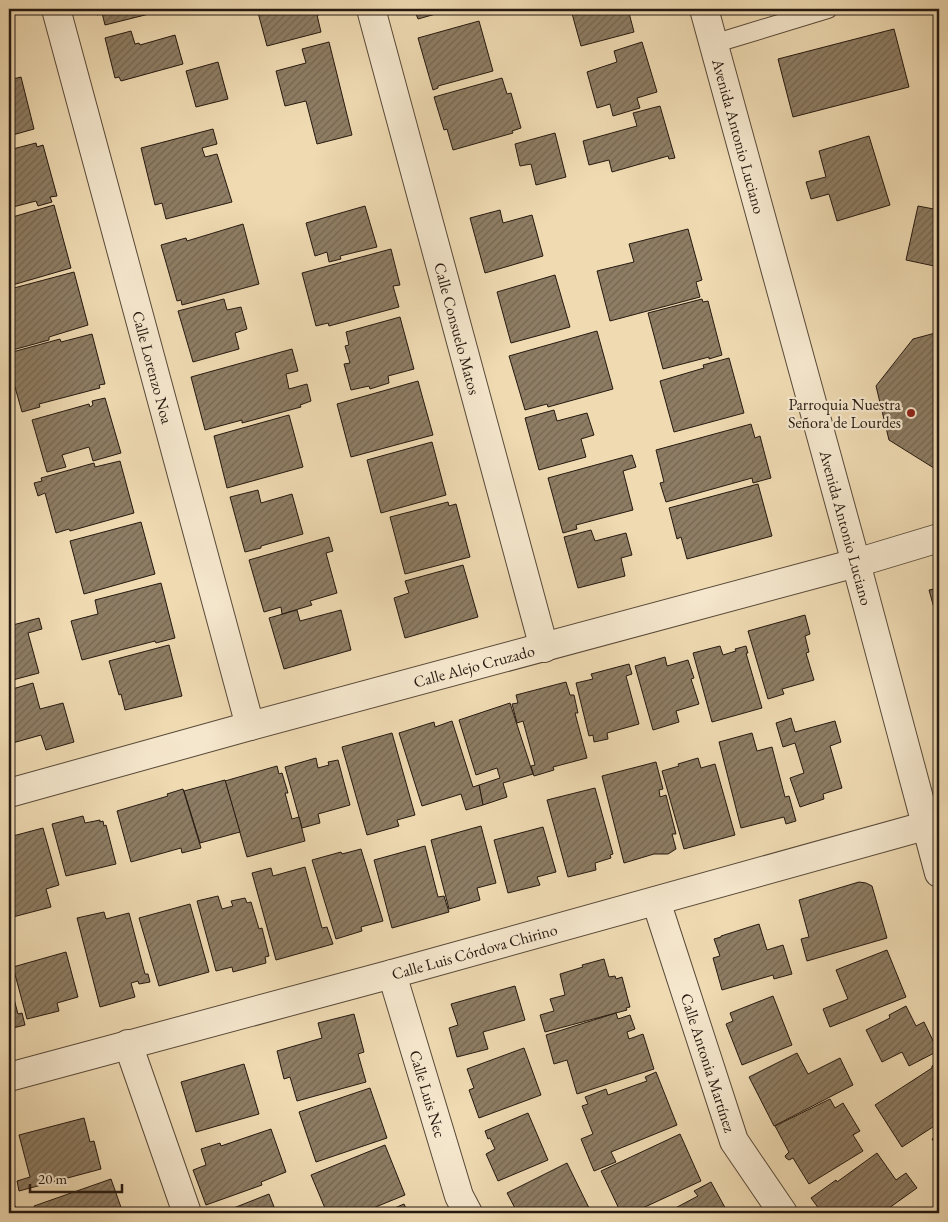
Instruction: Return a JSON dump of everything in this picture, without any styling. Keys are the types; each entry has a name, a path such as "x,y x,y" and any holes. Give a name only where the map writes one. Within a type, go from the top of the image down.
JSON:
{"street":[{"name":"Calle Lorenzo Noa","path":"56,9 250,726"},
{"name":"Calle Consuelo Matos","path":"370,9 544,648"},
{"name":"Avenida Antonio Luciano","path":"704,9 856,563 933,824 939,873"},
{"name":"Calle Alejo Cruzado","path":"9,793 250,726 856,563 939,538"},
{"name":"Calle Luis Córdova Chirino","path":"9,1077 392,974 933,824"},
{"name":"Calle Antonia Martínez","path":"656,901 734,1141 783,1213"},
{"name":"Calle Luis Nec","path":"392,974 459,1196 468,1213"},
{"path":"128,1044 187,1213"}],"lane":[{"path":"713,44 789,14 828,9"}],"building":[{"path":"95,9 152,9 153,13 105,25 102,13 97,15"},
{"path":"257,9 321,9 323,14 317,15 321,32 267,46"},
{"path":"414,9 453,9 418,19"},
{"path":"558,9 628,9 634,32 581,46 571,10 560,13"},
{"path":"479,21 493,71 438,86 438,88 433,90 418,38"},
{"path":"894,29 909,87 793,117 778,59"},
{"path":"131,31 135,44 139,43 140,45 175,35 183,64 121,81 119,77 115,78 105,38"},
{"path":"329,42 352,135 317,144 306,101 285,106 276,71 306,63 302,49"},
{"path":"642,42 657,92 637,98 640,108 613,116 610,104 597,108 587,72 617,62 614,51"},
{"path":"218,62 228,99 196,107 186,71"},
{"path":"21,77 34,129 9,136 9,80"},
{"path":"502,78 507,94 511,93 521,128 512,131 513,133 453,150 447,129 444,130 434,97"},
{"path":"660,106 675,158 669,159 668,156 612,172 609,160 589,165 583,141 637,126 633,113"},
{"path":"213,129 217,144 202,148 205,157 217,154 232,202 166,219 162,203 155,205 141,148"},
{"path":"555,133 566,177 536,185 531,164 520,166 515,144"},
{"path":"869,136 890,205 837,221 829,194 811,199 806,182 826,177 819,151"},
{"path":"36,143 37,147 43,145 57,196 50,197 52,202 38,206 36,201 9,208 9,150"},
{"path":"54,205 71,268 9,286 9,218"},
{"path":"365,206 377,247 340,256 341,259 329,262 327,252 315,256 306,223"},
{"path":"918,206 939,210 939,267 906,260"},
{"path":"500,210 503,223 532,215 543,256 485,273 470,218"},
{"path":"243,224 259,284 182,305 181,300 177,301 161,245 186,238 187,241"},
{"path":"688,229 702,280 696,282 700,297 610,321 597,271 634,262 629,244"},
{"path":"391,249 400,285 393,286 399,307 329,326 328,323 316,326 302,273"},
{"path":"74,272 88,325 49,337 49,340 9,351 9,287 13,286 14,288"},
{"path":"555,275 570,327 511,343 497,292"},
{"path":"224,299 227,310 241,307 247,329 235,333 239,349 193,362 178,311"},
{"path":"702,299 703,302 708,301 722,355 663,369 648,313"},
{"path":"400,317 414,369 388,376 389,383 370,389 369,386 351,390 344,364 350,363 345,346 349,345 346,332"},
{"path":"597,331 613,389 548,407 547,404 525,410 509,356"},
{"name":"Parroquia Nuestra Señora de Lourdes","path":"939,332 939,470 937,470 889,440 876,386 913,339"},
{"path":"92,334 105,384 99,385 100,388 39,404 40,407 22,412 9,366 9,353 60,339 61,342"},
{"path":"292,349 298,371 286,374 289,389 307,384 311,401 300,405 301,407 242,423 242,420 205,430 191,377"},
{"path":"729,358 744,413 674,432 660,381 704,368 703,365"},
{"path":"418,381 433,435 351,457 337,404"},
{"path":"105,398 121,453 93,461 89,447 62,455 66,467 47,472 32,420 89,404 90,407 93,405 92,401"},
{"path":"554,410 557,421 587,413 594,435 581,439 586,457 539,470 525,418"},
{"path":"289,415 303,467 227,488 214,436"},
{"path":"751,424 755,438 760,436 771,478 753,483 752,478 666,502 660,483 664,482 656,450"},
{"path":"432,442 446,495 381,513 367,460"},
{"path":"632,455 636,467 623,471 633,510 576,525 577,529 563,533 548,478"},
{"path":"120,461 134,513 70,531 69,529 56,533 45,493 38,496 34,483 42,481 41,478 94,463 95,467"},
{"path":"758,484 772,536 687,559 681,537 677,539 669,508"},
{"path":"258,490 261,503 292,494 303,534 245,552 230,497"},
{"path":"448,502 449,506 456,504 470,557 405,574 390,517"},
{"path":"141,522 155,574 84,594 70,541"},
{"path":"591,530 595,541 626,533 632,555 621,558 625,576 578,588 564,537"},
{"path":"329,537 333,551 326,553 337,593 310,601 312,605 282,614 281,607 264,612 249,560"},
{"path":"463,565 478,617 405,638 394,598 409,593 405,581"},
{"path":"161,583 175,638 156,643 155,641 82,660 71,621 98,614 95,600"},
{"path":"939,588 939,626 929,590"},
{"path":"297,610 300,621 341,610 351,650 284,669 269,618"},
{"path":"805,615 810,634 805,636 809,652 806,653 814,680 782,689 784,694 768,699 748,631"},
{"path":"39,618 42,629 28,633 39,673 9,681 9,626"},
{"path":"169,645 182,696 125,710 109,661"},
{"path":"720,646 723,655 746,646 748,653 746,653 762,708 712,722 693,653"},
{"path":"665,657 667,666 688,660 694,678 691,679 699,704 676,711 679,722 653,730 635,666"},
{"path":"629,664 632,674 626,676 639,724 607,733 608,739 594,742 593,735 589,736 576,683 593,679 591,674"},
{"path":"566,682 570,695 574,695 578,713 575,713 587,758 553,767 554,770 534,776 531,766 535,765 523,721 517,723 512,704 518,703 516,695"},
{"path":"33,683 40,709 63,703 74,742 46,750 41,735 9,744 9,690"},
{"path":"510,703 533,774 503,783 507,797 483,805 479,785 500,778 497,768 476,775 459,720"},
{"path":"791,718 795,732 835,721 841,742 830,746 842,788 823,794 824,799 800,807 790,778 804,773 795,743 783,747 776,723"},
{"path":"452,721 473,787 479,785 483,805 466,810 461,794 422,806 399,733 434,722 435,727"},
{"path":"392,733 415,815 397,820 399,826 367,835 342,747"},
{"path":"752,733 757,751 772,747 785,797 789,796 796,821 786,824 784,817 741,828 719,742"},
{"path":"316,758 318,768 329,765 328,762 338,760 350,805 318,814 320,823 302,828 285,767"},
{"path":"698,758 701,768 715,764 735,835 684,849 662,771"},
{"path":"656,762 663,789 659,790 660,797 666,795 676,834 672,834 676,849 668,854 654,854 624,863 602,776"},
{"path":"277,766 279,774 282,773 288,793 285,793 292,819 299,817 305,841 247,857 225,781"},
{"path":"225,780 240,832 200,843 184,791"},
{"path":"595,788 613,854 610,855 611,858 595,863 596,870 568,877 547,800"},
{"path":"183,789 201,848 182,853 181,848 131,862 117,811 168,796 167,794"},
{"path":"83,816 85,823 100,820 100,822 103,821 104,826 106,825 116,864 66,876 52,824"},
{"path":"481,826 496,883 477,888 480,900 449,909 431,840"},
{"path":"543,827 556,872 537,877 540,885 508,893 494,840"},
{"path":"43,828 59,885 46,889 51,907 9,918 9,837"},
{"path":"425,846 438,897 444,896 449,912 392,928 374,860"},
{"path":"361,849 383,921 361,927 362,931 336,939 312,860"},
{"path":"305,867 322,928 327,927 333,944 276,960 252,873 271,868 273,876"},
{"path":"859,882 872,886 887,938 807,961 801,939 809,937 799,900"},
{"path":"218,896 222,909 233,906 231,901 245,898 247,903 251,902 259,929 262,928 269,956 265,957 266,963 233,972 232,967 216,971 197,901"},
{"path":"190,904 209,972 159,986 139,918"},
{"path":"104,912 106,919 129,913 145,974 148,974 150,982 139,984 138,981 131,983 135,997 100,1007 77,918"},
{"path":"759,924 767,950 783,945 792,974 774,979 773,975 722,990 713,958 720,956 714,939"},
{"path":"887,950 906,997 830,1027 823,1009 848,999 836,970"},
{"path":"66,952 78,997 57,1003 59,1011 27,1019 13,967"},
{"path":"604,959 609,977 615,976 616,979 622,977 630,1007 626,1008 627,1010 545,1032 540,1015 554,1011 550,999 565,995 560,974"},
{"path":"9,980 18,1014 22,1013 25,1025 9,1029"},
{"path":"515,986 525,1020 483,1032 488,1049 457,1057 449,1028 458,1025 451,1004"},
{"path":"773,996 792,1045 742,1065 726,1024 733,1021 730,1013"},
{"path":"906,1006 916,1026 924,1022 938,1051 909,1066 902,1052 882,1062 866,1030 890,1018 889,1015"},
{"path":"616,1013 618,1019 630,1015 635,1029 627,1032 629,1039 643,1034 654,1069 577,1094 567,1060 554,1064 546,1035"},
{"path":"354,1014 364,1052 358,1054 366,1082 297,1101 290,1077 284,1079 277,1051 322,1038 318,1023"},
{"path":"524,1048 541,1095 479,1118 469,1090 474,1088 467,1069"},
{"path":"797,1053 808,1074 840,1058 853,1085 774,1126 749,1077"},
{"path":"937,1063 939,1067 939,1123 902,1147 875,1105"},
{"path":"244,1064 259,1114 196,1132 181,1082"},
{"path":"656,1072 677,1125 611,1152 616,1162 594,1171 581,1139 593,1134 582,1106 588,1104 585,1097 606,1089 608,1095 647,1081 645,1077"},
{"path":"370,1088 387,1138 316,1162 299,1112"},
{"path":"830,1099 835,1108 843,1103 860,1131 853,1135 863,1151 809,1184 793,1158 789,1160 786,1158 785,1156 789,1152 775,1126"},
{"path":"528,1113 548,1160 498,1181 486,1154 495,1149 485,1131"},
{"path":"84,1118 90,1142 94,1141 101,1169 19,1191 17,1181 30,1177 19,1135"},
{"path":"271,1129 286,1172 261,1182 262,1185 206,1205 193,1170 206,1165 201,1149 220,1143 221,1146"},
{"path":"680,1134 701,1181 632,1213 621,1213 601,1171"},
{"path":"939,1134 939,1149 932,1139"},
{"path":"385,1145 405,1195 361,1213 327,1213 311,1175"},
{"path":"877,1153 896,1180 906,1173 917,1188 882,1213 822,1213 811,1198"},
{"path":"567,1163 589,1208 579,1213 514,1213 517,1212 507,1193"},
{"path":"111,1179 123,1213 36,1213 34,1206"},
{"path":"711,1182 728,1213 666,1213 698,1196 694,1191"},
{"path":"9,1192 18,1213 9,1213"},
{"path":"269,1194 276,1212 281,1210 283,1213 221,1213"},
{"path":"404,1204 408,1213 383,1213"}],"place":[{"name":"Parroquia Nuestra Señora de Lourdes","path":"911,413"}]}
